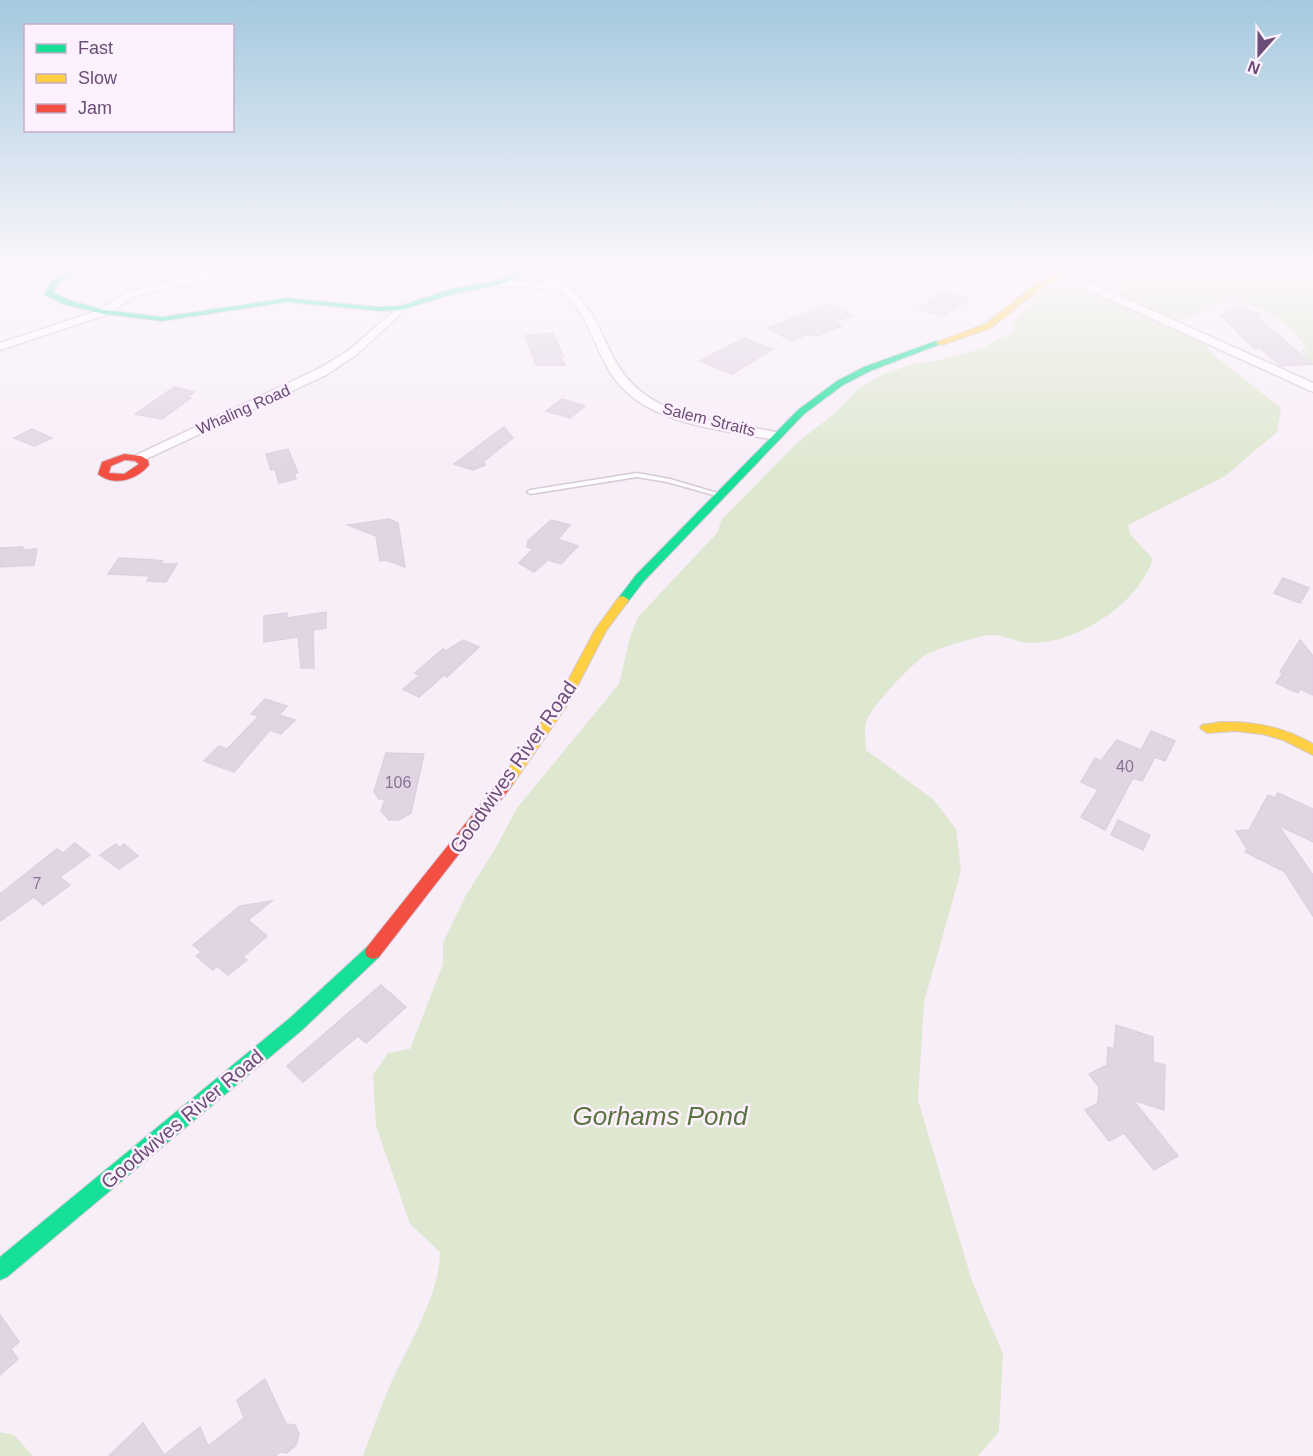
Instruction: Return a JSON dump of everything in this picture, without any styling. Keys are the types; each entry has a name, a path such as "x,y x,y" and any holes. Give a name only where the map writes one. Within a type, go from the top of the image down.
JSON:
{"street":[{"path":"0,347 39,334"},
{"name":"Whaling Road","path":"137,458 322,372 352,353 373,334"},
{"name":"Salem Straits","path":"596,334 608,361 641,399 671,413 775,436"},
{"name":"Goodwives River Road","path":"0,1270 296,1024 357,969 389,935 500,792 543,731 616,609 640,578 717,494 775,436 801,412 840,382 867,369 966,334"},
{"path":"1198,334 1313,388"},
{"path":"1207,728 1247,724 1304,744 1313,750"}],"lane":[{"path":"530,492 637,475 668,480 717,494"}],"water":[{"name":"Gorhams Pond","path":"1008,334 1185,334 1206,345 1211,353 1281,408 1277,432 1225,476 1128,525 1130,534 1153,559 1134,592 1102,619 1065,637 1046,642 1028,643 992,635 931,652 920,659 892,686 875,707 866,723 866,750 934,800 956,829 961,871 924,1002 918,1100 972,1281 1003,1354 999,1432 978,1456 363,1456 388,1390 428,1304 438,1269 440,1252 410,1224 376,1126 373,1075 388,1053 410,1049 443,964 443,943 465,897 517,808 619,684 630,637 638,617 717,533 722,519 798,442 835,413 859,388 881,375 916,363 936,361 983,348"},
{"name":"Gorhams Pond","path":"1295,334 1313,334 1313,366 1300,350 1307,349"},
{"path":"0,1432 14,1435 33,1456 0,1456"}],"building":[{"path":"553,334 564,358 560,358 565,365 536,365 525,336"},
{"path":"778,334 822,334 804,335 792,342"},
{"path":"1240,334 1277,334 1312,364 1281,366 1260,348 1255,349"},
{"path":"744,338 773,349 732,374 700,361"},
{"path":"174,387 194,392 186,397 191,398 162,419 135,414"},
{"path":"562,399 585,406 570,418 546,411"},
{"path":"504,427 513,438 484,461 485,465 473,470 454,464"},
{"path":"32,429 52,438 34,446 14,438"},
{"path":"288,449 298,473 294,473 296,479 279,483 275,469 271,470 266,454"},
{"path":"389,519 398,523 405,567 386,560 380,561 376,536 348,525"},
{"path":"551,520 570,525 558,539 578,546 561,564 548,560 534,572 519,563 533,549 527,547 528,541"},
{"path":"23,547 21,550 37,549 34,565 0,567 0,548"},
{"path":"119,558 177,564 166,582 147,581 150,576 108,574"},
{"path":"1283,578 1309,588 1300,603 1274,593"},
{"path":"326,612 326,628 313,630 314,668 301,668 298,637 264,642 264,616 287,613 287,618"},
{"path":"463,640 479,647 447,677 444,675 419,697 403,689 420,675 415,673 443,649 446,651"},
{"path":"1300,640 1313,656 1313,695 1300,689 1298,693 1276,683 1283,673 1280,672"},
{"path":"265,699 287,706 279,715 295,720 281,734 270,730 234,772 204,761 219,746 227,749 259,716 251,714"},
{"path":"1151,731 1175,741 1165,761 1155,757 1142,781 1133,778 1105,830 1081,817 1098,790 1081,782 1095,758 1101,761 1117,740 1141,750"},
{"path":"386,753 424,754 411,813 399,820 389,820 381,811 385,799 379,799 374,792"},
{"path":"1278,793 1313,809 1313,842 1278,825 1313,875 1313,916 1285,872 1245,852 1247,849 1236,831 1249,830 1268,795 1275,798"},
{"path":"1118,820 1150,835 1143,850 1111,835"},
{"path":"75,843 90,855 60,877 70,885 43,905 34,897 0,921 0,894 57,849 63,853"},
{"path":"116,844 120,848 124,844 138,856 119,869 100,855"},
{"path":"272,901 248,920 267,936 243,957 247,960 228,975 217,966 213,970 196,956 201,952 193,945 240,906"},
{"path":"381,985 406,1007 366,1043 358,1036 303,1082 287,1066"},
{"path":"1116,1025 1153,1037 1153,1062 1165,1065 1164,1110 1133,1100 1178,1156 1154,1170 1124,1133 1109,1141 1085,1110 1098,1103 1099,1087 1089,1074 1107,1065 1108,1047 1114,1049"},
{"path":"0,1315 19,1342 11,1349 18,1359 0,1375"},
{"path":"265,1379 286,1424 295,1425 299,1434 296,1445 287,1453 280,1452 275,1456 109,1456 143,1423 164,1455 200,1427 208,1446 244,1418 237,1400"}],"traffic: fast":[{"path":"623,600 640,578 801,412 840,383 867,369 939,343"},
{"path":"0,1270 296,1024 373,952"}],"traffic: slow":[{"path":"939,343 965,334"},
{"path":"506,783 563,701 601,630 623,600"},
{"path":"1207,728 1235,726 1262,729 1288,737 1313,750"}],"traffic: jam":[{"path":"124,457 137,458 144,462 144,465 135,473 125,477 103,474 106,464 124,457"},
{"path":"373,952 506,783"}]}
